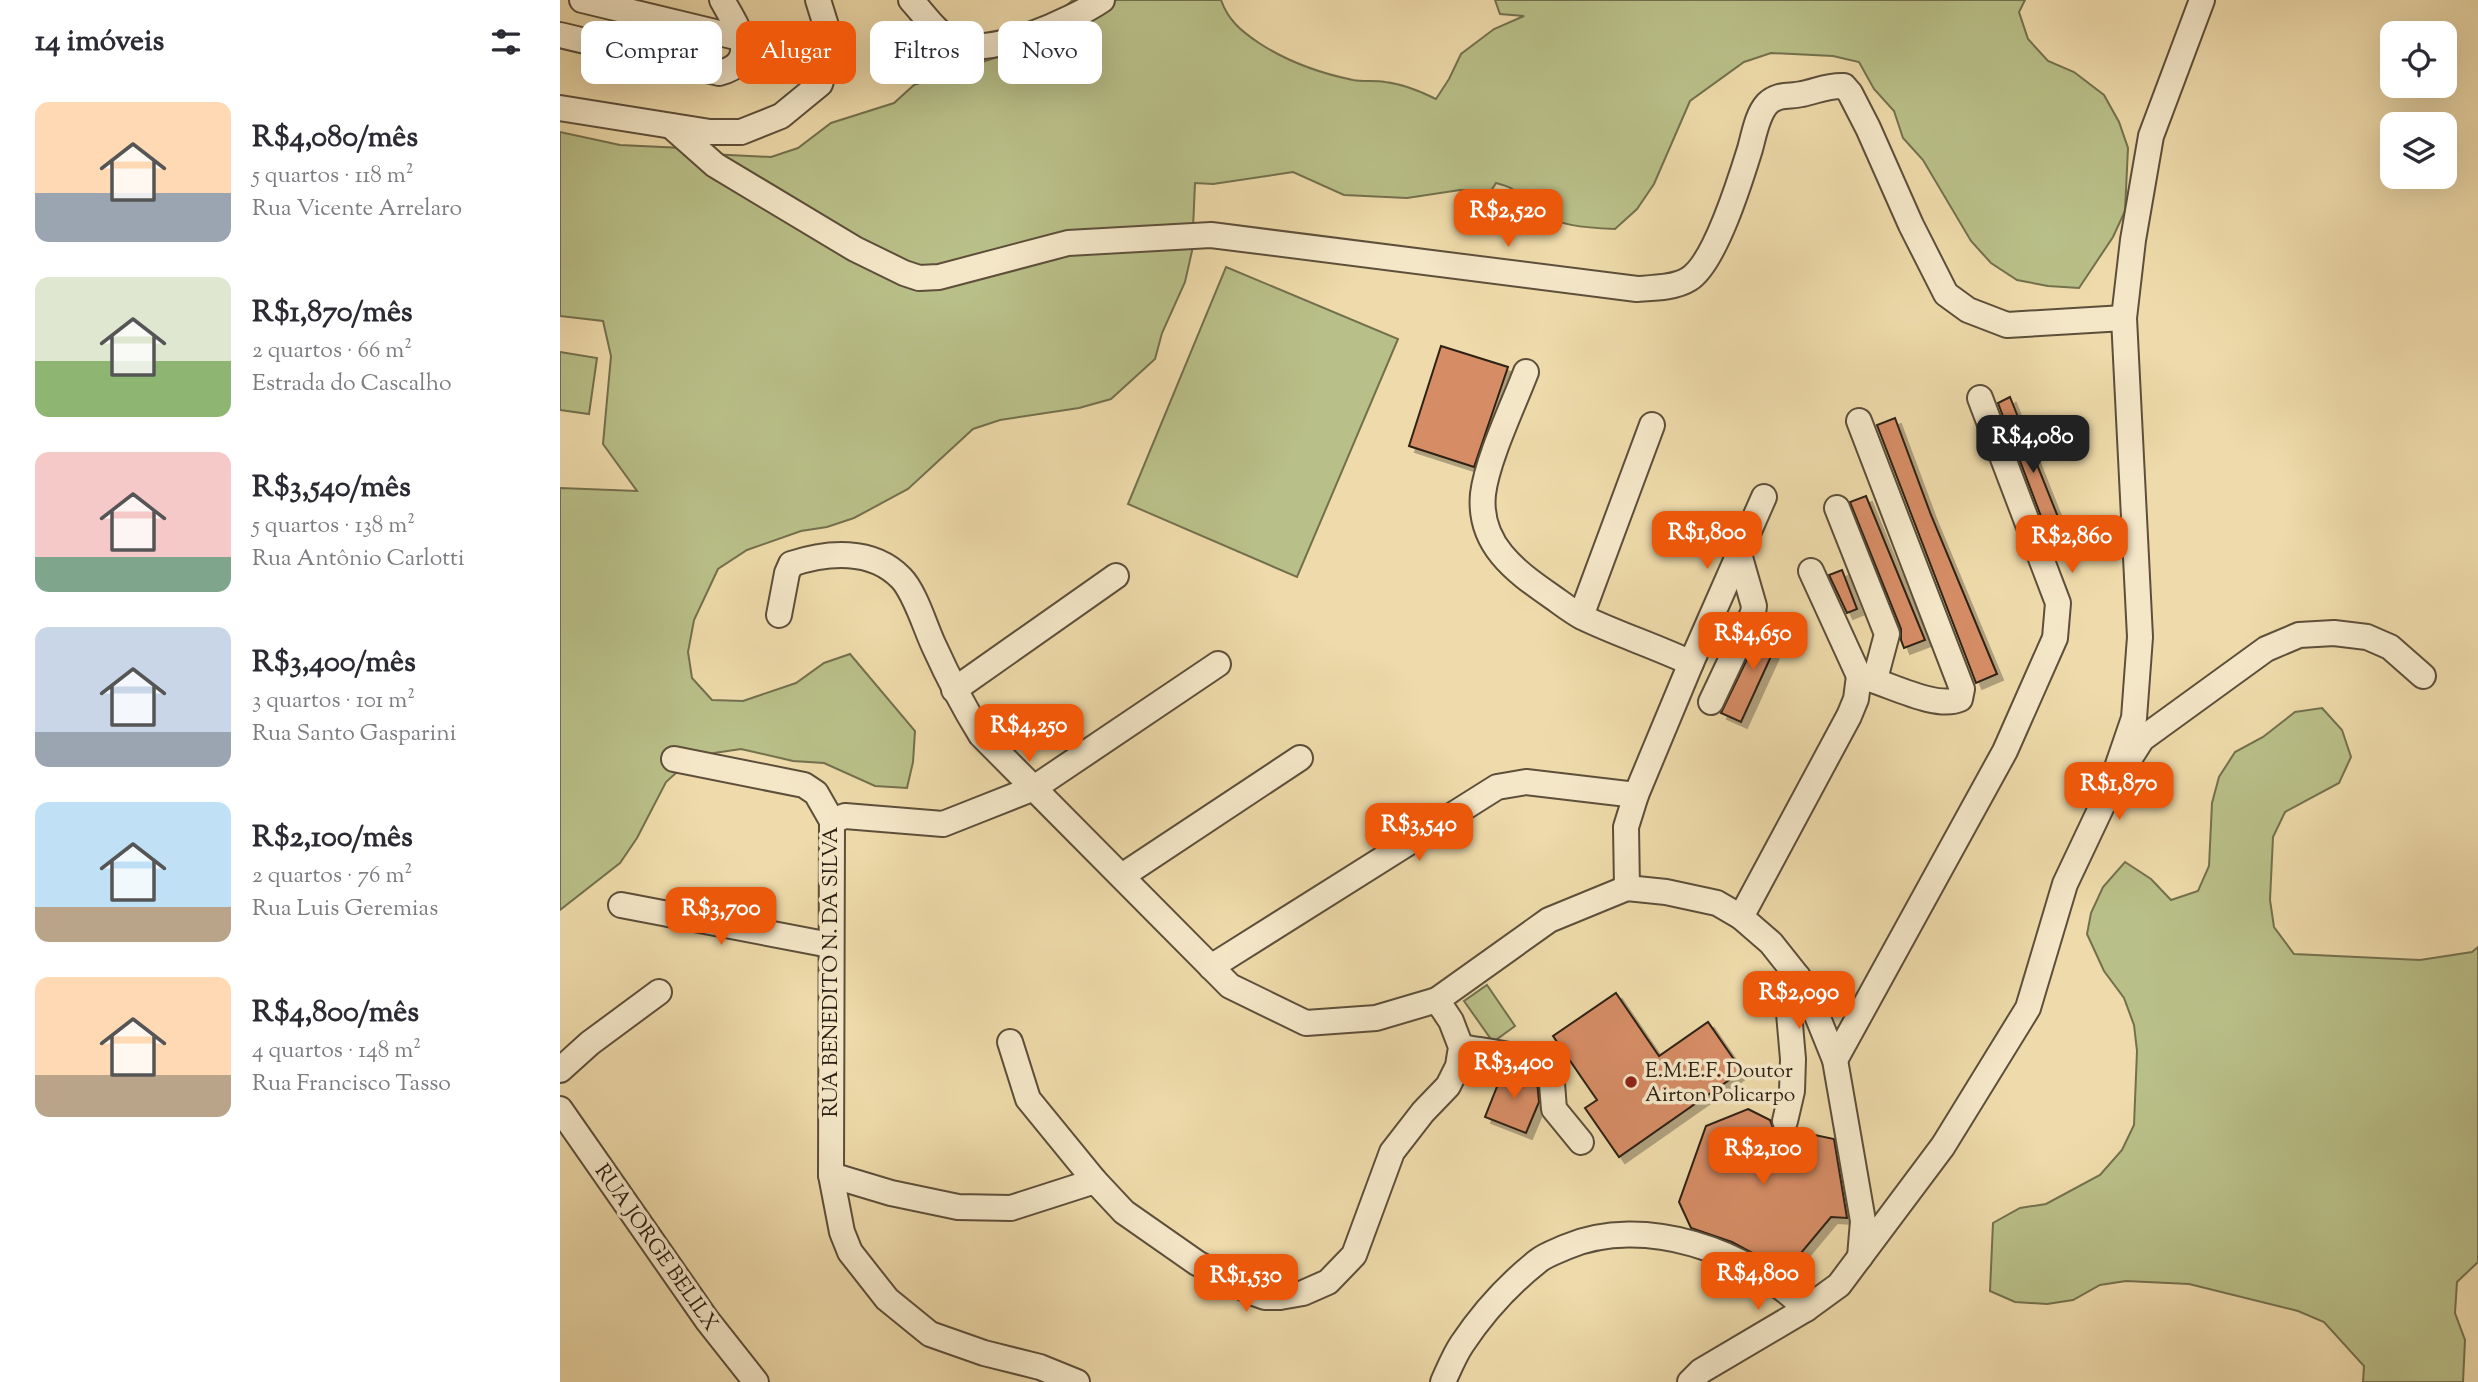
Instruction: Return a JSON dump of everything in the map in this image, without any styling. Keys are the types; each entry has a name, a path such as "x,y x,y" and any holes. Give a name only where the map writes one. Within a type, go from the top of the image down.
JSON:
{"street":[{"path":"582,0 736,37"},
{"path":"722,0 736,25"},
{"path":"560,108 710,132 741,132 781,116 820,84 829,57 828,32 818,0"},
{"path":"911,0 939,31 955,44 976,47 1032,35 1086,11 1102,0"},
{"path":"1690,1382 1701,1371 1805,1309 1839,1285 1943,1146 2028,1008 2065,884 2109,791 2134,719 2140,637 2124,318 2133,240 2151,136 2202,0"},
{"path":"560,35 719,73 731,70 736,65"},
{"path":"671,126 715,165 855,248 919,278 939,278 1068,243 1211,235 1637,289 1655,288 1689,279 1700,268 1732,206 1758,120 1768,104 1784,94 1800,95 1832,85 1844,86 1868,128 1911,225 1946,294 1968,310 2007,325 2124,318"},
{"path":"1526,372 1486,477 1483,497 1492,542 1518,573 1581,616 1691,663"},
{"path":"1835,1059 2005,751 2055,638 2058,603 1980,398"},
{"path":"1811,571 1867,678 1935,701 1951,703 1960,699 1962,690 1859,421"},
{"path":"1581,616 1652,425"},
{"path":"1627,888 1626,827 1636,795 1764,497"},
{"path":"1741,917 1849,716 1887,634 1837,508"},
{"path":"1711,702 1754,613 1739,554"},
{"path":"779,615 791,564 817,556 843,555 873,559 902,579 922,615 954,690 981,735 1230,986 1306,1023 1376,1018 1437,1000 1549,920 1627,888 1666,892 1717,903 1741,917 1771,943 1798,977 1835,1059 1863,1221 1860,1257"},
{"path":"954,690 1116,576"},
{"path":"2109,791 2142,739 2266,649 2299,635 2367,637 2390,647 2423,676"},
{"path":"832,821 859,817 943,824 1034,788 1218,664"},
{"path":"1122,876 1300,758"},
{"name":"RUA BENEDITO N. DA SILVA","path":"674,759 804,785 816,793 832,821 831,1175 842,1232 850,1252 887,1299 930,1334 984,1353 1040,1367 1077,1382"},
{"path":"1211,967 1497,787 1526,782 1636,795"},
{"path":"621,905 830,945"},
{"path":"1785,1121 1792,1091 1794,1059 1788,1002 1798,977"},
{"path":"560,1070 590,1043 659,992"},
{"path":"1010,1042 1028,1099 1124,1212 1197,1263 1265,1297 1303,1293 1328,1282 1354,1255 1392,1152 1423,1112 1448,1086 1458,1066 1461,1047 1451,1021 1437,1000"},
{"path":"1461,1047 1545,1066 1551,1071 1554,1109 1581,1142"},
{"name":"RUA JORGE BELILX","path":"560,1109 707,1320 757,1382"},
{"path":"831,1175 891,1193 958,1208 1012,1208 1095,1181"},
{"path":"1443,1382 1461,1345 1493,1304 1539,1260 1584,1239 1629,1233 1682,1240 1740,1263 1787,1290 1805,1309"}],"green space":[{"path":"1073,0 1221,0 1231,19 1241,29 1270,50 1293,61 1353,80 1398,84 1436,99 1461,54 1494,29 1524,16 1500,14 1495,0 2025,0 2019,12 2028,39 2048,61 2074,72 2104,95 2119,122 2128,148 2125,211 2113,237 2079,288 2017,280 1991,263 1971,241 1923,160 1903,138 1894,111 1874,89 1859,62 1833,56 1771,53 1744,62 1690,101 1654,184 1637,209 1615,229 1582,227 1550,219 1531,208 1513,190 1496,183 1491,191 1460,190 1407,198 1344,195 1293,172 1213,184 1195,183 1192,251 1185,282 1162,333 1155,359 1111,399 1079,408 1000,420 973,429 908,489 854,518 827,527 801,531 747,550 718,569 694,620 688,652 692,678 712,700 743,701 796,683 824,663 850,654 915,731 913,762 907,788 875,786 824,763 793,761 741,749 714,753 688,762 666,782 637,838 620,863 560,910 560,488 637,491 603,444 611,356 603,321 560,316 560,132 620,145 771,157 798,148 831,123 894,103 914,85 984,84 984,61 998,56 998,84 1102,84 1102,21 1048,21"},
{"path":"1226,267 1398,339 1297,577 1128,504"},
{"path":"560,352 597,358 589,414 560,410"},
{"path":"2322,708 2342,730 2351,757 2339,783 2285,812 2273,837 2270,900 2274,927 2294,954 2420,960 2472,952 2478,947 2478,1262 2457,1282 2455,1313 2465,1340 2463,1382 2363,1382 2364,1366 2324,1322 2298,1311 2189,1284 2126,1281 2100,1285 2073,1300 2047,1304 2015,1302 1990,1291 1993,1223 2020,1208 2046,1204 2100,1175 2122,1150 2134,1125 2137,1051 2134,1025 2124,998 2104,971 2087,934 2091,913 2103,887 2125,862 2151,879 2171,900 2198,891 2209,866 2212,803 2219,777 2235,752 2263,737 2295,712"},
{"path":"1487,985 1515,1026 1493,1042 1464,1001"}],"building":[{"path":"1441,346 1508,367 1474,467 1409,446"},
{"path":"2010,397 2068,542 2053,548 1998,403"},
{"path":"1895,418 1931,515 1997,674 1976,683 1877,425"},
{"path":"1866,496 1925,640 1904,648 1901,629 1850,502"},
{"path":"1842,570 1857,609 1847,613 1829,575"},
{"path":"1766,620 1784,628 1741,722 1721,713"},
{"path":"1616,993 1659,1056 1708,1022 1742,1071 1619,1157 1585,1108 1597,1100 1553,1036"},
{"path":"1504,1069 1537,1080 1539,1102 1526,1133 1485,1117"},
{"path":"1748,1109 1770,1120 1774,1131 1781,1135 1796,1131 1834,1139 1847,1218 1831,1217 1786,1271 1732,1242 1691,1228 1679,1202 1706,1126"}],"place":[{"name":"E.M.E.F. Doutor Airton Policarpo","path":"1631,1082"}]}
